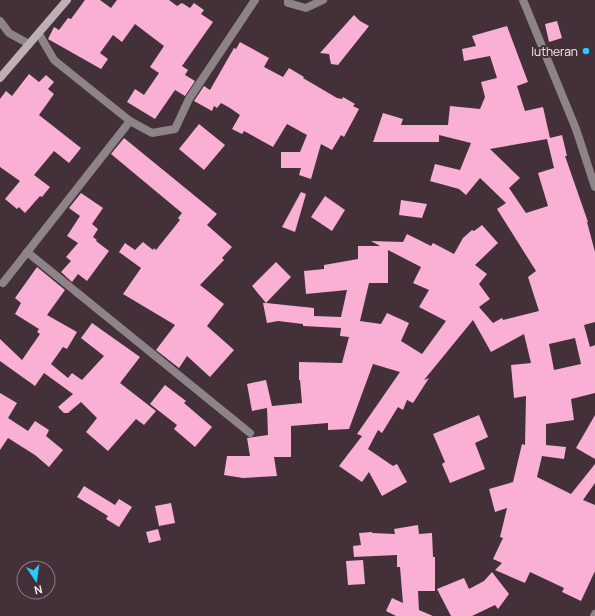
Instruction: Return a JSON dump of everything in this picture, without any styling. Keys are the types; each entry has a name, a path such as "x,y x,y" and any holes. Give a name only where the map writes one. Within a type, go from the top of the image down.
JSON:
{"street":[{"path":"0,78 67,0"},
{"path":"39,34 54,60 130,121 152,133 176,128 189,99 255,0"},
{"path":"288,0 288,3 306,8 324,0"},
{"path":"523,0 576,129 595,188"},
{"path":"0,21 9,33 29,44"},
{"path":"3,283 130,121"},
{"path":"27,252 250,433"}],"building":[{"path":"85,0 100,0 111,8 117,0 169,0 177,6 182,3 190,8 194,3 204,10 201,14 213,22 182,66 188,70 185,75 195,81 185,96 175,90 155,119 127,102 135,89 144,95 159,73 150,67 164,46 135,24 122,42 113,35 100,53 108,59 101,69 48,39 54,27 59,30 68,18 71,19"},
{"path":"354,15 360,21 369,26 338,65 331,64 329,54 320,53"},
{"path":"557,21 562,38 549,42 545,24"},
{"path":"507,26 528,82 517,86 525,111 543,107 550,138 562,135 567,156 565,156 588,222 595,252 595,322 584,325 590,347 595,345 595,393 571,399 574,420 546,424 546,445 566,447 564,459 542,456 537,477 571,494 595,464 595,483 583,500 595,505 595,571 581,601 562,592 564,588 530,572 525,583 495,570 502,563 493,559 503,538 500,537 507,508 495,512 489,489 513,482 522,444 525,445 526,396 514,398 511,365 531,363 524,334 491,352 473,320 424,380 429,378 413,403 407,400 403,410 398,407 382,433 378,430 368,449 393,466 397,464 407,482 382,496 369,472 362,482 339,466 362,436 357,434 400,372 373,364 349,429 328,430 328,423 291,426 291,457 274,457 277,476 243,478 224,475 227,456 250,456 247,438 268,435 267,408 252,411 247,384 266,380 272,406 302,403 299,380 299,362 342,363 349,337 340,336 341,328 303,326 303,324 278,321 267,323 263,303 314,308 314,316 341,317 347,290 306,294 304,271 324,269 324,265 358,259 358,246 380,246 371,241 403,242 407,234 431,246 433,243 454,254 463,238 472,230 474,231 482,225 498,243 475,265 487,274 479,284 490,299 479,307 493,323 502,318 503,320 539,311 528,277 536,271 497,209 506,203 480,178 466,195 459,189 430,181 435,164 460,170 471,143 439,135 439,142 373,142 383,113 403,119 401,125 448,125 450,106 480,109 485,97 481,82 497,78 490,56 464,61 462,49 476,46 472,36","holes":["547,139 554,168 538,173 548,206 526,213 509,188 520,178 490,149","388,250 421,267 413,283 429,290 419,307 446,321 422,354 401,341 409,323 387,313 381,324 360,321 369,283 388,283","575,338 581,364 554,370 549,344"]},
{"path":"240,42 269,58 264,67 283,77 289,68 337,98 342,99 343,97 355,104 353,106 359,109 344,137 341,135 332,150 321,144 311,179 299,175 301,168 281,168 281,152 300,152 307,135 287,124 273,147 244,131 242,134 232,129 240,115 230,108 221,103 217,108 214,106 212,111 194,101 204,86 210,90 234,48 236,49"},
{"path":"29,74 39,82 46,75 54,82 48,89 54,94 39,115 81,148 69,163 54,151 34,175 50,187 25,213 19,207 17,209 5,199 20,181 0,167 0,99 6,91 12,96"},
{"path":"199,124 225,145 204,170 179,149"},
{"path":"124,138 217,214 207,225 232,247 222,258 224,260 200,285 224,304 207,326 234,350 210,377 187,356 179,368 156,350 175,325 123,294 141,268 119,252 125,243 135,250 143,242 153,250 154,248 156,250 180,220 178,218 182,213 111,154"},
{"path":"301,192 306,194 295,232 282,227"},
{"path":"81,193 103,208 92,224 98,229 93,237 109,251 87,281 78,274 72,282 61,272 71,261 66,257 78,243 67,236 80,216 69,208"},
{"path":"325,196 345,210 332,231 311,217"},
{"path":"401,200 427,204 422,218 399,215"},
{"path":"276,262 291,277 266,303 252,286"},
{"path":"37,267 65,290 47,315 77,332 67,349 63,347 51,364 68,378 72,373 82,380 104,356 81,338 92,323 140,357 120,383 156,411 144,425 136,419 108,451 86,432 97,418 81,402 68,413 64,413 58,407 73,394 44,373 35,386 0,361 0,339 22,360 40,334 37,332 39,329 15,314 21,303 15,298"},
{"path":"165,385 186,401 184,403 212,427 195,447 174,429 177,425 150,404"},
{"path":"0,393 17,403 8,418 28,431 35,421 49,430 46,436 63,450 49,467 35,455 8,438 0,450"},
{"path":"479,415 488,437 475,443 485,469 450,483 442,464 445,462 433,434"},
{"path":"595,415 595,459 576,448"},
{"path":"84,486 115,505 119,499 132,507 119,527 106,519 108,516 77,497"},
{"path":"171,503 175,523 159,526 155,506"},
{"path":"418,525 419,534 432,533 433,557 435,557 435,591 418,591 419,610 433,616 396,616 386,611 392,598 403,603 400,567 397,567 397,555 354,557 353,546 361,545 359,533 372,532 395,534 394,529"},
{"path":"158,529 161,540 149,543 146,532"},
{"path":"363,560 365,584 348,585 346,561"},
{"path":"492,572 509,594 498,609 495,605 472,616 451,616 437,589 464,578 469,589 484,581"}],"place":[{"name":"lutheran","path":"586,51"}]}
